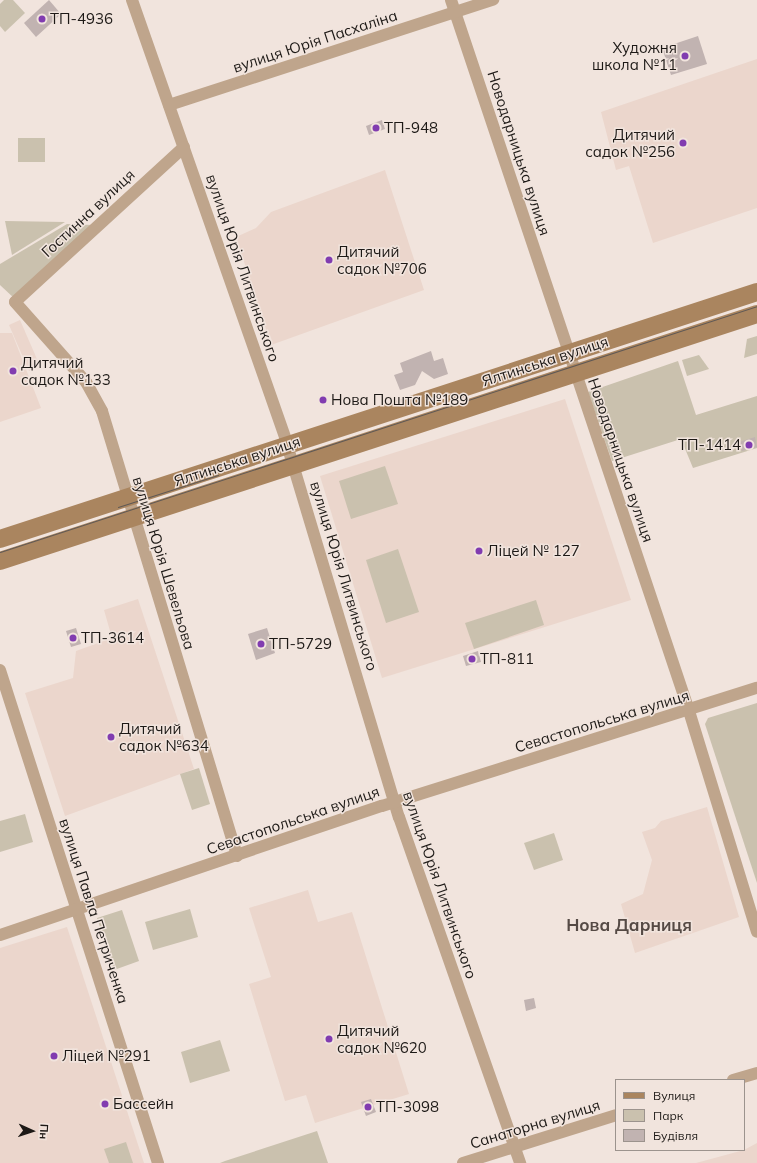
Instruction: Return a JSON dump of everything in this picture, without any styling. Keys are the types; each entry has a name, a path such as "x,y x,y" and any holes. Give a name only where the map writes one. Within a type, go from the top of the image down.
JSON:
{"street":[{"name":"вулиця Юрія Литвинського","path":"132,0 287,445 395,803 520,1163"},
{"name":"Новодарницька вулиця","path":"451,0 689,711 757,932"},
{"name":"вулиця Юрія Пасхаліна","path":"169,105 493,0"},
{"name":"Гостинна вулиця","path":"15,302 184,147"},
{"name":"Ялтинська вулиця","path":"0,539 757,292"},
{"name":"вулиця Юрія Шевельова","path":"15,302 86,382 102,411 237,856"},
{"name":"Ялтинська вулиця","path":"0,561 293,464 757,314"},
{"name":"вулиця Павла Петриченка","path":"0,670 158,1163"},
{"name":"Севастопольська вулиця","path":"0,935 395,803 689,711 757,688"},
{"path":"736,1079 757,1073"},
{"name":"Санаторна вулиця","path":"463,1163 615,1115"}],"shaded area":[{"name":"Дитячий садок №256","path":"757,59 757,208 653,243 629,166 616,170 601,112"},
{"name":"Дитячий садок №706","path":"385,170 424,290 271,345 236,237 256,228 271,212"},
{"path":"20,320 40,366 29,371 9,325"},
{"name":"Дитячий садок №133","path":"0,333 12,333 41,408 0,422"},
{"name":"Ліцей № 127","path":"565,399 631,600 382,678 320,476"},
{"name":"Дитячий садок №634","path":"138,599 194,769 65,816 25,693 73,678 76,651 112,638 104,610"},
{"path":"707,807 739,917 635,953 621,904 643,894 652,860 642,832 655,828 661,821"},
{"name":"Дитячий садок №620","path":"308,890 318,922 352,912 409,1094 315,1123 306,1095 285,1101 249,984 271,977 249,908"},
{"name":"Ліцей №291","path":"67,927 144,1163 0,1163 0,948"},
{"path":"757,1143 757,1163 696,1163 745,1151 745,1149"}],"green space":[{"path":"4,0 13,0 25,13 5,32 0,26 0,4"},
{"path":"18,138 45,138 45,162 18,162"},
{"path":"5,221 65,222 12,255"},
{"path":"67,224 93,225 15,299 0,285 0,264"},
{"path":"757,336 757,354 744,358 747,339"},
{"path":"699,355 709,369 687,376 682,360"},
{"path":"678,361 696,415 757,396 757,448 693,468 681,439 612,461 588,392"},
{"path":"385,466 398,504 351,519 339,481"},
{"path":"398,549 419,612 386,623 366,560"},
{"path":"536,600 544,625 474,649 465,623"},
{"path":"757,703 757,883 705,724 708,718"},
{"path":"199,768 210,804 192,810 180,774"},
{"path":"25,814 33,842 0,852 0,821"},
{"path":"554,833 563,860 534,870 524,843"},
{"path":"190,909 198,937 153,950 145,922"},
{"path":"122,910 139,961 114,970 97,918"},
{"path":"220,1040 230,1071 190,1083 181,1052"},
{"path":"317,1131 328,1163 220,1163 225,1161"},
{"path":"126,1142 133,1163 109,1163 104,1149"}],"building":[{"name":"ТП-4936","path":"49,0 61,14 36,37 24,23"},
{"name":"Художня школа №11","path":"698,36 707,64 671,75 662,48"},
{"name":"ТП-948","path":"382,120 385,129 369,135 366,126"},
{"path":"431,351 434,361 443,358 448,374 434,379 422,371 415,385 400,390 394,375 403,372 400,363"},
{"name":"ТП-1414","path":"755,437 757,447 742,451 739,442"},
{"name":"ТП-3614","path":"76,628 81,644 71,647 66,631"},
{"name":"ТП-5729","path":"267,628 275,653 256,660 248,634"},
{"name":"ТП-811","path":"478,651 481,662 466,666 463,656"},
{"path":"534,998 536,1008 526,1011 524,1000"},
{"name":"ТП-3098","path":"371,1099 376,1112 366,1116 361,1102"}],"tram line":[{"path":"0,552 757,306"},
{"path":"118,507 218,475"}],"place":[{"name":"ТП-4936","path":"42,19"},
{"name":"Художня школа №11","path":"685,56"},
{"name":"ТП-948","path":"376,128"},
{"name":"Дитячий садок №256","path":"683,143"},
{"name":"Дитячий садок №706","path":"329,260"},
{"name":"Дитячий садок №133","path":"13,371"},
{"name":"Нова Пошта №189","path":"323,400"},
{"name":"ТП-1414","path":"749,445"},
{"name":"Ліцей № 127","path":"479,551"},
{"name":"ТП-3614","path":"73,638"},
{"name":"ТП-5729","path":"261,644"},
{"name":"ТП-811","path":"472,659"},
{"name":"Дитячий садок №634","path":"111,737"},
{"name":"Дитячий садок №620","path":"329,1039"},
{"name":"Ліцей №291","path":"54,1056"},
{"name":"Бассейн","path":"105,1104"},
{"name":"ТП-3098","path":"368,1107"}],"district":[{"name":"Нова Дарниця","path":"629,925"}]}
